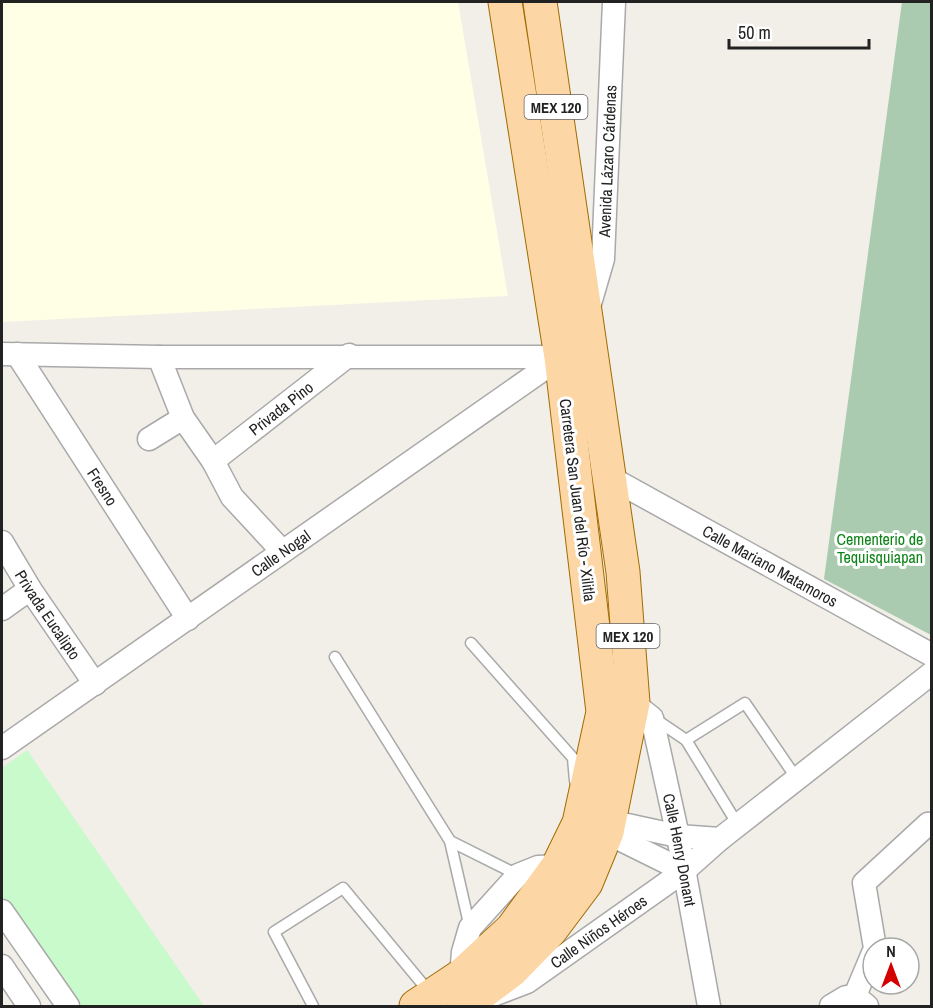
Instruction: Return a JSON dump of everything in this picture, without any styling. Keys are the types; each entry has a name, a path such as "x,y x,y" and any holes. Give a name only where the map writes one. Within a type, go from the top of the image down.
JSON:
{"main road":[{"name":"Carretera San Juan del Río - Xilitla","path":"424,1001 464,996 512,970 550,931 586,883 594,822 603,712 561,357 505,2"},
{"name":"Carretera San Juan del Río - Xilitla","path":"464,996 558,866 594,822 643,710 540,2"}],"street":[{"name":"Avenida Lázaro Cárdenas","path":"586,318 603,259 614,2"},
{"path":"9,354 159,357 349,355 561,357"},
{"name":"Fresno","path":"9,354 188,619"},
{"name":"Privada Pino","path":"213,461 349,355"},
{"path":"159,357 183,418 213,461 232,497 282,550"},
{"name":"Calle Nogal","path":"2,748 561,357"},
{"path":"149,440 183,418"},
{"name":"Calle Mariano Matamoros","path":"609,477 932,655"},
{"name":"Privada Eucalipto","path":"2,542 30,589 95,684"},
{"path":"2,609 30,589"},
{"name":"Calle Niños Héroes","path":"464,996 527,982 684,870 797,779 927,682"},
{"name":"Calle Henry Donant","path":"643,710 678,836 709,1006"},
{"path":"594,822 678,836 729,832"},
{"path":"594,822 684,870"},
{"path":"873,936 864,883 928,824 932,826"},
{"path":"464,996 463,952 470,928 518,875 538,867 558,866"},
{"path":"2,911 59,1003"},
{"path":"2,966 29,1006"},
{"path":"831,1006 839,1000 860,1002"}],"lane":[{"path":"471,643 573,758 594,822"},
{"path":"335,657 450,841 470,928"},
{"path":"686,741 745,703 797,779"},
{"path":"643,710 686,741 729,832"},
{"path":"450,841 518,875"},
{"path":"313,1006 274,932 343,888 424,1001"}],"shaded area":[{"path":"2,2 458,2 508,296 2,322"}],"green space":[{"name":"Cementerio de Tequisquiapan","path":"902,2 932,2 931,635 824,579"},
{"path":"27,750 204,1006 75,1006 2,901 2,768"}]}
